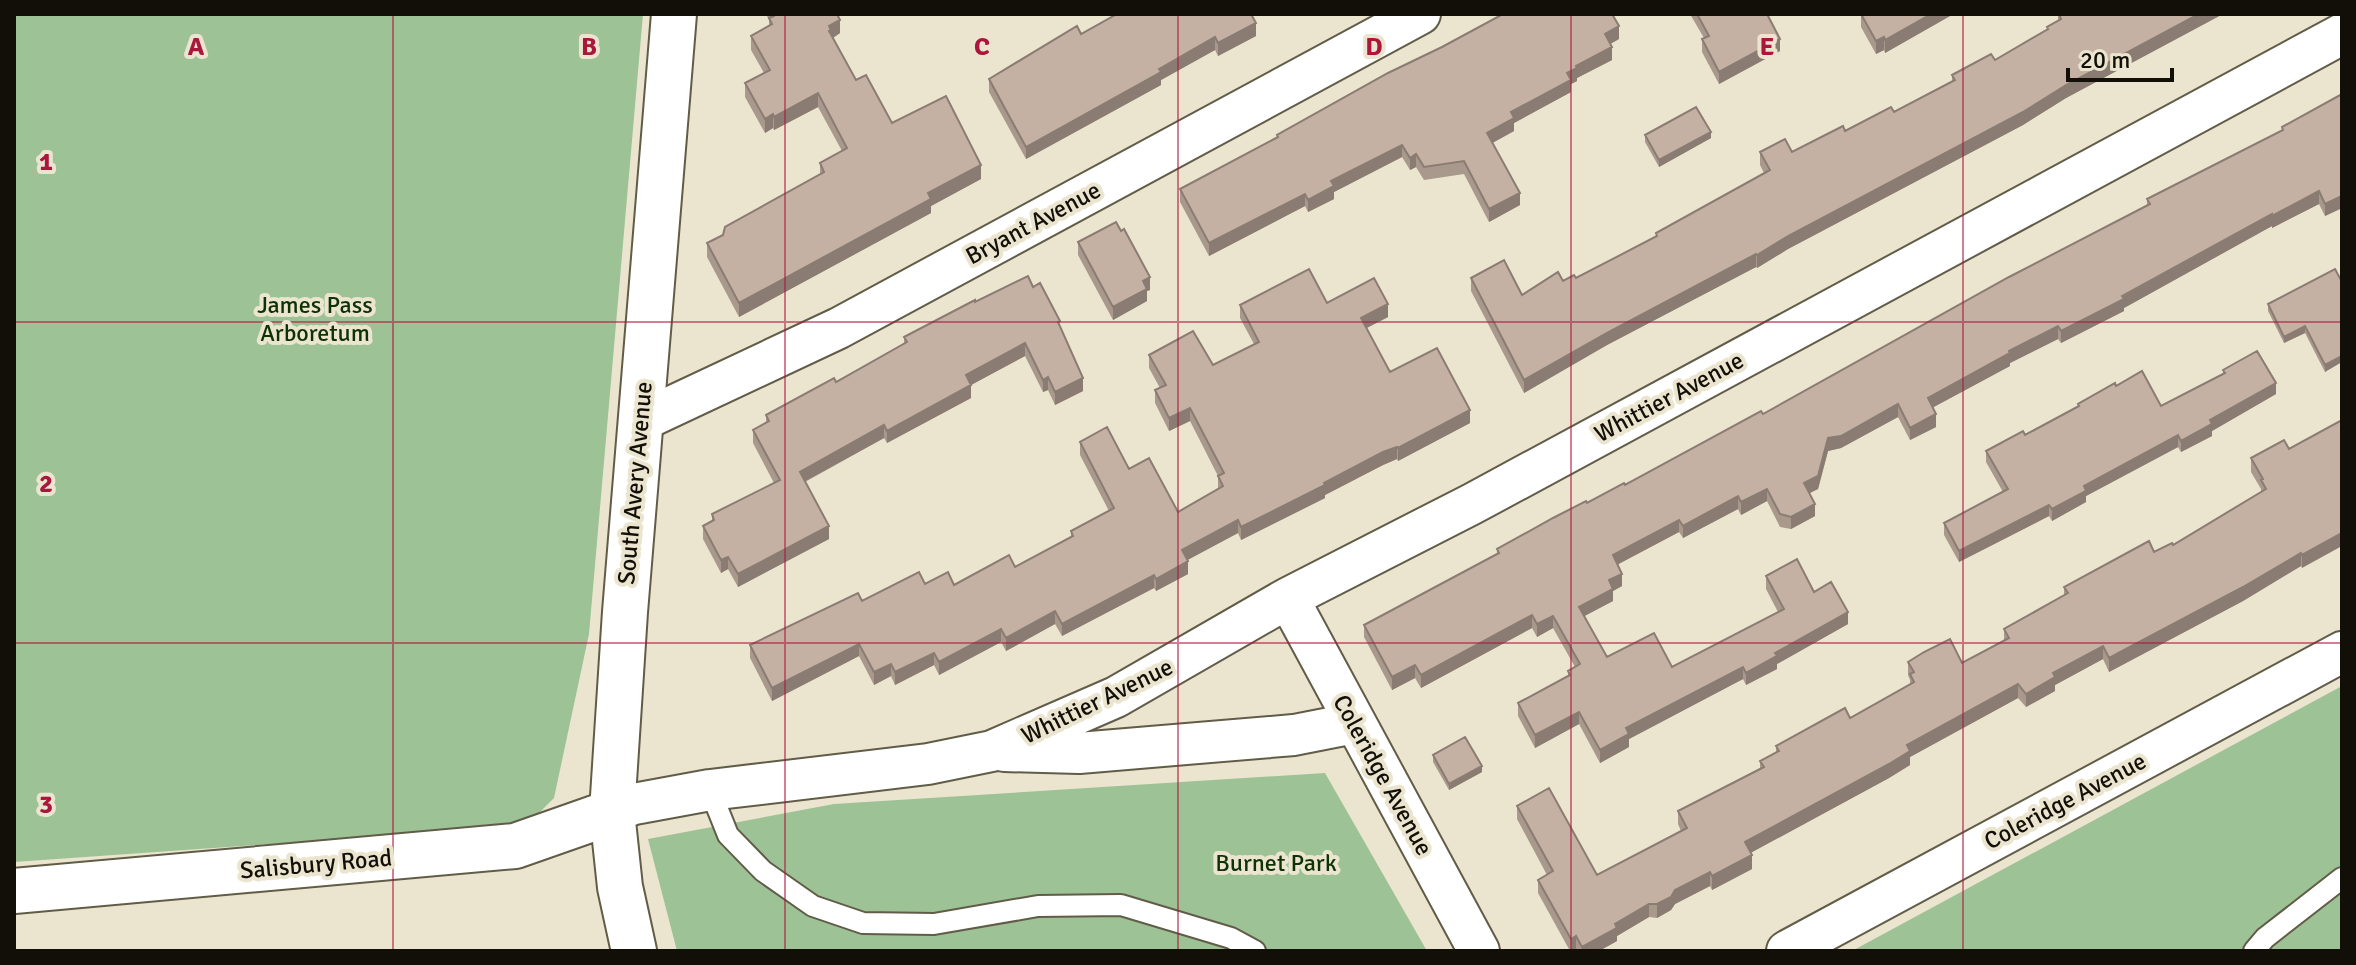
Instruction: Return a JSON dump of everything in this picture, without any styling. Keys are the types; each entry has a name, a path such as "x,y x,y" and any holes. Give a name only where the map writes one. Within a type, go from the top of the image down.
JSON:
{"street":[{"name":"South Avery Avenue","path":"634,951 620,887 612,812 625,612 674,14"},
{"name":"Bryant Avenue","path":"641,421 839,328 1420,14"},
{"name":"Whittier Avenue","path":"612,812 634,804 710,790 928,764 992,751 1116,697 1288,598 1472,504 2342,34"},
{"name":"Coleridge Avenue","path":"1288,598 1479,951"},
{"name":"Coleridge Avenue","path":"1787,951 2342,652"},
{"name":"Whittier Avenue","path":"992,751 1079,753 1294,735 1355,723"},
{"name":"Salisbury Road","path":"14,891 515,846 612,812"}],"lane":[{"path":"710,790 728,835 763,871 813,906 863,923 934,924 1038,906 1121,905 1231,938 1255,951"},
{"path":"2254,951 2265,938 2342,878"}],"green space":[{"name":"James Pass Arboretum","path":"14,14 643,14 589,634 554,798 533,819 500,828 14,862"},
{"path":"2342,686 2342,951 1852,951"},
{"name":"Burnet Park","path":"1325,773 1427,951 677,951 648,839 834,804"}],"building":[{"path":"774,14 837,14 840,20 829,26 829,31 856,80 866,75 892,123 946,96 981,165 928,193 931,199 739,303 707,243 723,235 725,227 824,172 820,163 847,148 818,93 765,119 745,83 770,70 751,36 772,24 769,18"},
{"path":"1117,14 1251,14 1256,23 1218,43 1215,37 1159,69 1161,72 1026,147 989,79 1077,26 1081,34"},
{"path":"1503,14 1612,14 1619,26 1605,34 1612,47 1576,66 1567,73 1571,80 1511,112 1514,118 1487,133 1520,193 1489,209 1464,161 1424,167 1416,154 1410,158 1402,145 1331,181 1334,186 1308,200 1305,194 1209,243 1180,189 1388,73"},
{"path":"1697,14 1767,14 1780,39 1719,72 1702,39 1709,36"},
{"path":"1861,14 1931,14 1885,40 1884,37 1876,41"},
{"path":"2059,14 2199,14 1524,380 1471,278 1504,260 1522,295 1558,272 1563,281 1574,275 1576,278 1657,236 1656,233 1770,170 1760,152 1785,139 1792,152 1843,126 1845,131 1891,107 1894,112 1955,80 1952,75 1991,54 1995,60 2048,29 2061,19"},
{"path":"2342,94 2342,196 2325,204 2319,191 2122,296 2124,299 2061,331 2058,326 2009,351 1928,398 1936,414 1910,428 1898,404 1841,436 1828,438 1818,476 1804,483 1815,504 1791,517 1780,514 1767,489 1741,502 1738,496 1683,526 1679,520 1613,555 1622,574 1609,580 1613,589 1579,607 1607,657 1654,633 1672,667 1784,609 1766,576 1797,559 1814,592 1831,582 1848,612 1775,653 1777,656 1746,673 1743,667 1626,728 1629,734 1600,750 1579,712 1535,735 1518,703 1570,675 1568,671 1580,664 1553,616 1537,624 1532,615 1421,675 1415,665 1392,677 1364,625 1499,553 1497,549 1553,518 1625,485 1761,411 1763,414 2009,277 2150,204 2147,199 2283,130 2282,127"},
{"path":"1696,107 1711,132 1659,160 1645,135"},
{"path":"1116,222 1121,231 1124,229 1150,277 1143,281 1147,289 1113,307 1078,242"},
{"path":"1309,269 1327,303 1374,278 1388,304 1361,318 1390,372 1437,348 1470,410 1241,527 1238,520 1182,550 1188,561 1156,579 1154,575 1062,624 1055,611 1006,638 1001,629 939,662 934,653 895,672 891,664 874,672 859,644 772,688 750,645 858,593 862,601 919,572 925,584 948,572 954,585 1009,555 1015,567 1073,536 1071,531 1114,508 1080,442 1107,427 1129,469 1149,458 1178,512 1223,486 1218,476 1224,473 1190,408 1169,418 1155,390 1166,385 1149,355 1193,331 1213,365 1259,342 1240,305"},
{"path":"2335,269 2342,282 2342,356 2325,365 2305,326 2284,337 2268,304"},
{"path":"1028,276 1033,287 1040,283 1060,321 1083,378 1055,392 1048,377 1043,380 1025,343 966,375 971,385 887,431 884,425 800,472 829,526 738,574 728,557 721,560 703,526 714,520 712,514 780,480 753,430 769,421 766,415 834,378 836,382 907,342 904,337"},
{"path":"2257,351 2276,383 2210,420 2212,424 2181,441 2178,435 2084,486 2086,491 2052,509 2049,505 1959,551 1944,523 2008,489 1986,451 2023,431 2025,435 2115,383 2116,386 2142,371 2161,406 2225,373 2223,370"},
{"path":"2342,420 2342,533 2109,658 2103,646 2053,673 2055,677 2026,694 2018,684 1907,745 1910,751 1889,764 1745,842 1752,855 1712,876 1710,872 1675,890 1671,897 1657,904 1649,904 1615,924 1617,928 1582,947 1576,936 1571,939 1538,880 1553,871 1517,806 1549,788 1597,875 1687,828 1678,811 1764,767 1760,761 1779,751 1776,746 1845,708 1850,718 1914,682 1910,674 1914,672 1908,662 1924,652 1950,639 1962,663 2009,638 2004,629 2068,593 2064,587 2149,541 2154,552 2173,545 2266,489 2251,458 2284,440 2289,449"},
{"path":"1465,737 1482,766 1449,784 1433,755"}]}
